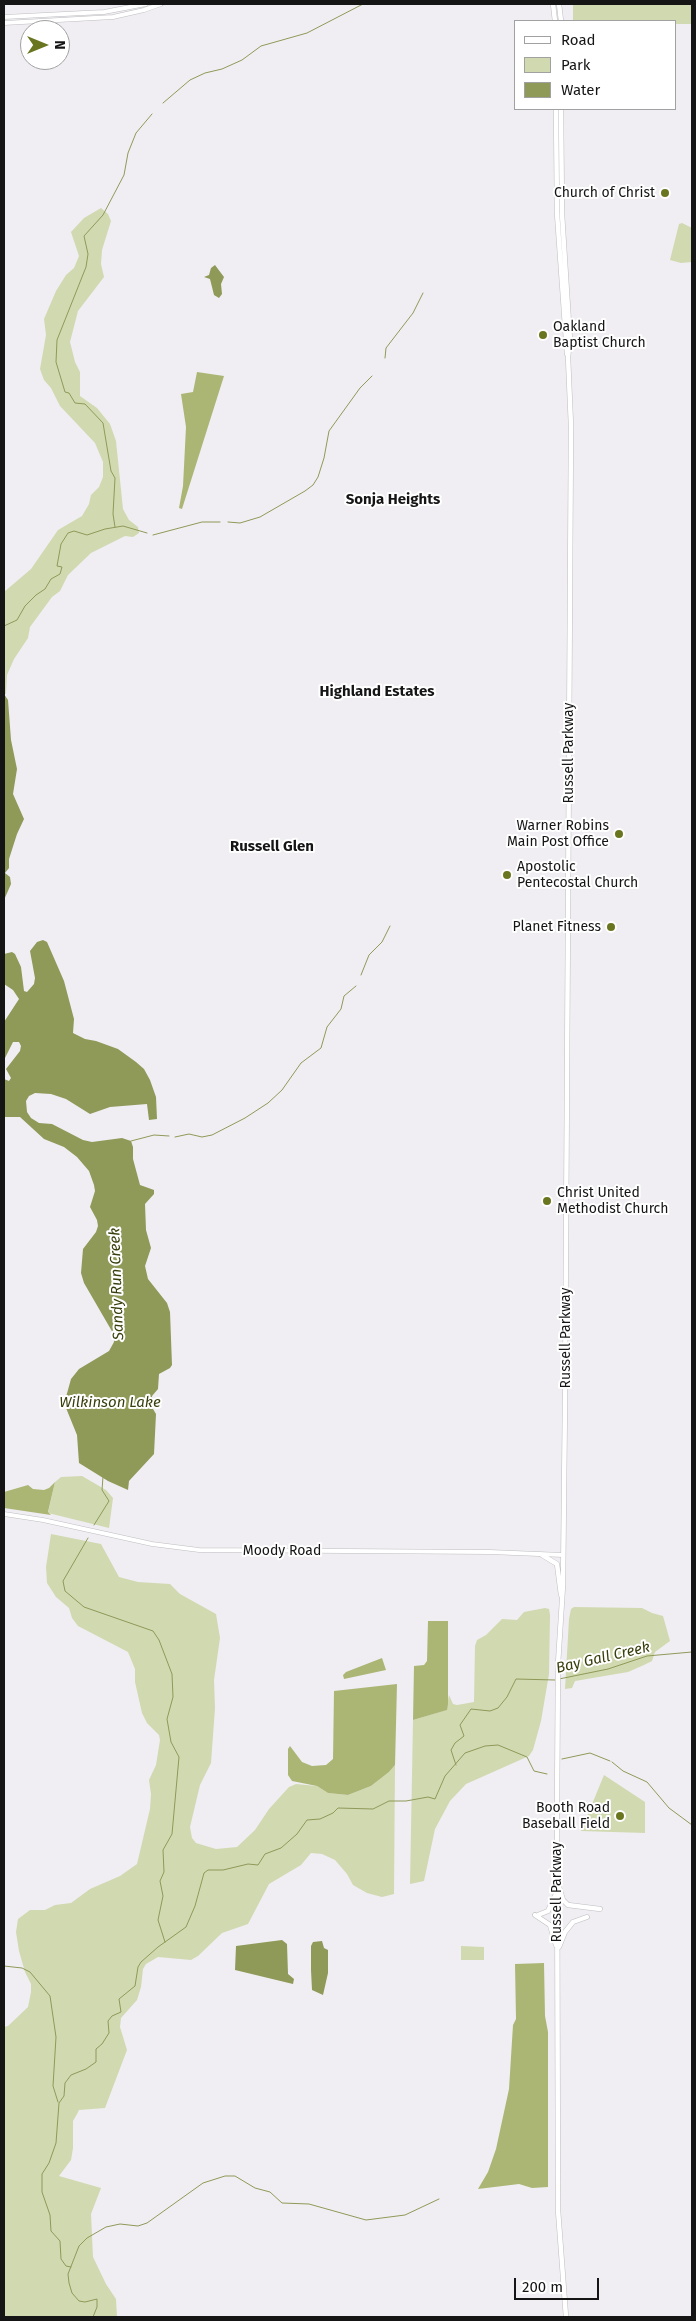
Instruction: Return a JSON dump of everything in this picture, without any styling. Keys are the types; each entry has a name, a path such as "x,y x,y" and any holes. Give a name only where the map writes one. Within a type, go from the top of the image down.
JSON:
{"main road":[{"path":"4,17 112,11 146,4"},
{"path":"4,22 112,17 161,4"},
{"path":"553,4 554,20"},
{"path":"559,4 561,20"},
{"name":"Russell Parkway","path":"556,110 557,213 568,357 571,426 569,990 563,1555 558,1664 557,1880 558,2210 566,2317"},
{"name":"Russell Parkway","path":"562,110 562,214 570,340 568,357"},
{"name":"Moody Road","path":"4,1514 43,1520 152,1544 194,1550 484,1552 563,1555"},
{"path":"542,1555 557,1565 562,1603"},
{"path":"557,1880 563,1900 568,1905 600,1909"},
{"path":"557,1893 548,1911 536,1915 550,1925 557,1951"},
{"path":"557,1951 568,1929 578,1920 587,1917"}],"green space":[{"path":"573,4 692,4 692,24 676,24 676,20 573,20"},
{"path":"101,208 108,214 111,221 102,250 101,264 104,277 78,311 70,342 75,362 80,372 80,396 97,408 110,424 116,441 123,509 129,520 138,527 139,533 133,537 125,536 91,553 68,575 60,591 52,597 30,627 28,638 14,659 7,675 6,694 4,694 4,592 31,569 58,530 82,516 89,504 91,495 99,487 103,477 103,462 95,443 60,406 51,388 44,380 40,369 46,335 44,319 56,291 66,275 74,268 79,256 71,232 84,218"},
{"path":"682,223 692,228 692,262 681,263 670,260 679,224"},
{"path":"82,1476 106,1490 113,1498 109,1528 48,1513 55,1482 61,1477"},
{"path":"51,1534 101,1544 119,1577 138,1582 170,1584 180,1594 216,1614 220,1638 214,1680 215,1708 211,1763 200,1785 190,1827 192,1838 196,1843 216,1849 237,1847 255,1830 269,1809 289,1787 296,1784 317,1786 328,1793 348,1795 371,1786 395,1765 394,1894 382,1897 367,1893 353,1885 347,1874 335,1860 322,1854 311,1853 301,1865 269,1884 248,1924 222,1933 198,1956 191,1960 158,1957 146,1964 143,1969 137,2000 121,2018 120,2027 127,2050 105,2108 79,2110 73,2121 71,2160 59,2176 101,2188 91,2214 93,2257 106,2284 116,2299 117,2317 4,2317 4,2027 8,2026 28,2007 31,1992 31,1984 25,1972 19,1951 16,1932 18,1919 30,1910 45,1910 55,1905 71,1903 90,1889 120,1876 137,1864 150,1809 151,1794 149,1780 156,1765 160,1740 159,1735 147,1723 142,1713 135,1682 135,1669 128,1652 78,1626 72,1618 69,1608 56,1597 47,1583 46,1567"},
{"path":"574,1607 642,1608 663,1616 670,1641 655,1652 652,1661 644,1665 628,1672 575,1681 572,1688 565,1689 569,1619 571,1609"},
{"path":"549,1609 550,1615 549,1674 541,1721 533,1750 529,1756 466,1784 450,1801 435,1829 424,1881 410,1884 413,1720 446,1710 449,1695 453,1704 474,1702 475,1646 477,1640 486,1635 502,1619 517,1620 524,1612"},
{"path":"604,1775 645,1802 645,1833 581,1831"},
{"path":"461,1946 484,1947 484,1960 461,1960"}],"shaded area":[{"path":"197,372 224,376 182,509 179,508 183,486 186,427 181,394 193,392"},
{"path":"55,1482 48,1512 51,1515 4,1508 4,1492 28,1485 33,1489 44,1490"},
{"path":"428,1621 448,1621 448,1704 447,1710 413,1720 414,1666 424,1665 427,1661"},
{"path":"382,1658 386,1670 344,1679 343,1675 346,1672"},
{"path":"397,1684 395,1765 389,1772 371,1786 348,1795 328,1793 317,1786 292,1781 288,1775 288,1749 290,1746 302,1762 312,1766 326,1765 333,1759 334,1691"},
{"path":"544,1963 545,2016 548,2032 548,2187 532,2188 519,2184 478,2189 488,2172 496,2149 509,2089 513,2025 516,2019 515,1964"}],"water":[{"path":"215,265 224,277 221,284 222,294 219,298 214,295 210,279 204,277 209,275 211,268"},
{"path":"4,694 8,700 11,740 17,769 13,794 24,819 9,859 9,868 5,873 10,877 11,884 4,900"},
{"name":"Wilkinson Lake","path":"43,940 47,942 64,981 74,1019 73,1033 85,1039 118,1049 136,1062 144,1069 156,1097 157,1119 149,1120 147,1104 110,1107 90,1114 66,1099 51,1094 35,1093 29,1096 26,1101 27,1112 31,1118 39,1123 52,1124 83,1140 92,1142 122,1138 131,1141 133,1159 140,1185 154,1190 154,1194 145,1204 146,1230 151,1248 145,1266 148,1279 167,1303 170,1312 172,1365 159,1374 158,1389 152,1396 153,1409 156,1414 154,1454 129,1481 128,1490 108,1481 79,1463 77,1435 66,1408 66,1397 71,1379 79,1369 109,1351 114,1342 113,1333 84,1283 81,1273 83,1249 96,1232 98,1226 90,1207 95,1191 94,1185 89,1171 77,1157 64,1147 44,1139 20,1117 4,1117 4,1079 9,1081 11,1078 6,1069 20,1051 21,1046 19,1042 13,1042 4,1060 4,1022 19,999 13,990 4,984 4,954 12,952 15,954 21,967 24,991 27,992 34,984 35,978 30,951 37,942"},
{"path":"282,1940 287,1944 288,1974 294,1979 293,1984 235,1970 236,1946"},
{"path":"322,1941 324,1948 328,1950 328,1973 323,1995 312,1990 311,1970 311,1946 313,1942"}],"waterway":[{"path":"163,103 190,80 242,60 261,46 307,33 363,4"},
{"path":"115,527 113,514 115,478 111,471 103,423 85,404 75,403 69,393 65,392 56,362 57,340 86,267 88,254 84,236 103,215 124,175 128,153 136,133 152,114"},
{"path":"385,358 386,348 413,313 423,293"},
{"path":"228,522 240,523 260,517 313,485 318,477 324,458 329,431 360,388 372,376"},
{"path":"153,535 202,522 220,522"},
{"path":"4,626 17,620 25,606 45,589 51,579 60,574 62,567 57,566 61,544 68,533 74,531 87,535 123,526 147,533"},
{"path":"361,975 369,955 382,942 390,926"},
{"path":"175,1137 189,1134 202,1137 212,1135 245,1118 268,1103 282,1090 301,1063 321,1048 327,1027 341,1009 344,996 356,986"},
{"path":"131,1141 154,1135 169,1136"},
{"name":"Sandy Run Creek","path":"94,1525 109,1501 102,1490 103,1477"},
{"name":"Sandy Run Creek","path":"88,1538 63,1581 65,1591 84,1607 153,1631 159,1640 172,1674 173,1697 167,1719 171,1742 179,1757 172,1834 163,1850 164,1872 160,1881 163,1896 158,1920 165,1942"},
{"name":"Bay Gall Creek","path":"559,1679 608,1669 647,1656 692,1652"},
{"name":"Bay Gall Creek","path":"456,1765 451,1750 455,1743 464,1736 460,1725 471,1709 490,1711 498,1708 507,1697 516,1679 555,1680"},
{"name":"Bay Gall Creek","path":"71,2267 66,2266 61,2259 60,2241 51,2231 50,2215 42,2192 42,2174 49,2163 56,2143 59,2103 64,2096 65,2083 71,2075 86,2069 96,2062 96,2049 102,2044 109,2033 108,2021 112,2016 121,2012 119,1999 135,1986 138,1967 141,1962 186,1927 195,1906 204,1873 208,1870 223,1870 248,1864 258,1865 265,1854 281,1848 297,1834 307,1820 320,1819 333,1813 338,1808 373,1809 389,1801 406,1801 428,1797 435,1799 445,1776 465,1753 485,1746 498,1745 527,1757 534,1771 547,1774"},
{"path":"562,1759 590,1753 610,1761"},
{"path":"612,1762 623,1771 647,1782 669,1808 692,1825"},
{"path":"4,1966 22,1968 30,1972 50,1996 56,2037 53,2086 58,2102"},
{"path":"93,2317 97,2307 97,2299 85,2302 79,2301 72,2293 69,2283 68,2274 79,2246 87,2238 106,2227 120,2224 138,2226 147,2223 203,2183 225,2176 235,2176 255,2188 270,2192 282,2203 309,2204 366,2220 405,2215 439,2199"}],"place":[{"name":"Church of Christ","path":"665,193"},
{"name":"Oakland Baptist Church","path":"543,335"},
{"name":"Warner Robins Main Post Office","path":"619,834"},
{"name":"Apostolic Pentecostal Church","path":"507,875"},
{"name":"Planet Fitness","path":"611,927"},
{"name":"Christ United Methodist Church","path":"547,1201"},
{"name":"Booth Road Baseball Field","path":"620,1816"}],"district":[{"name":"Sonja Heights","path":"393,500"},
{"name":"Highland Estates","path":"377,692"},
{"name":"Russell Glen","path":"272,847"}]}
